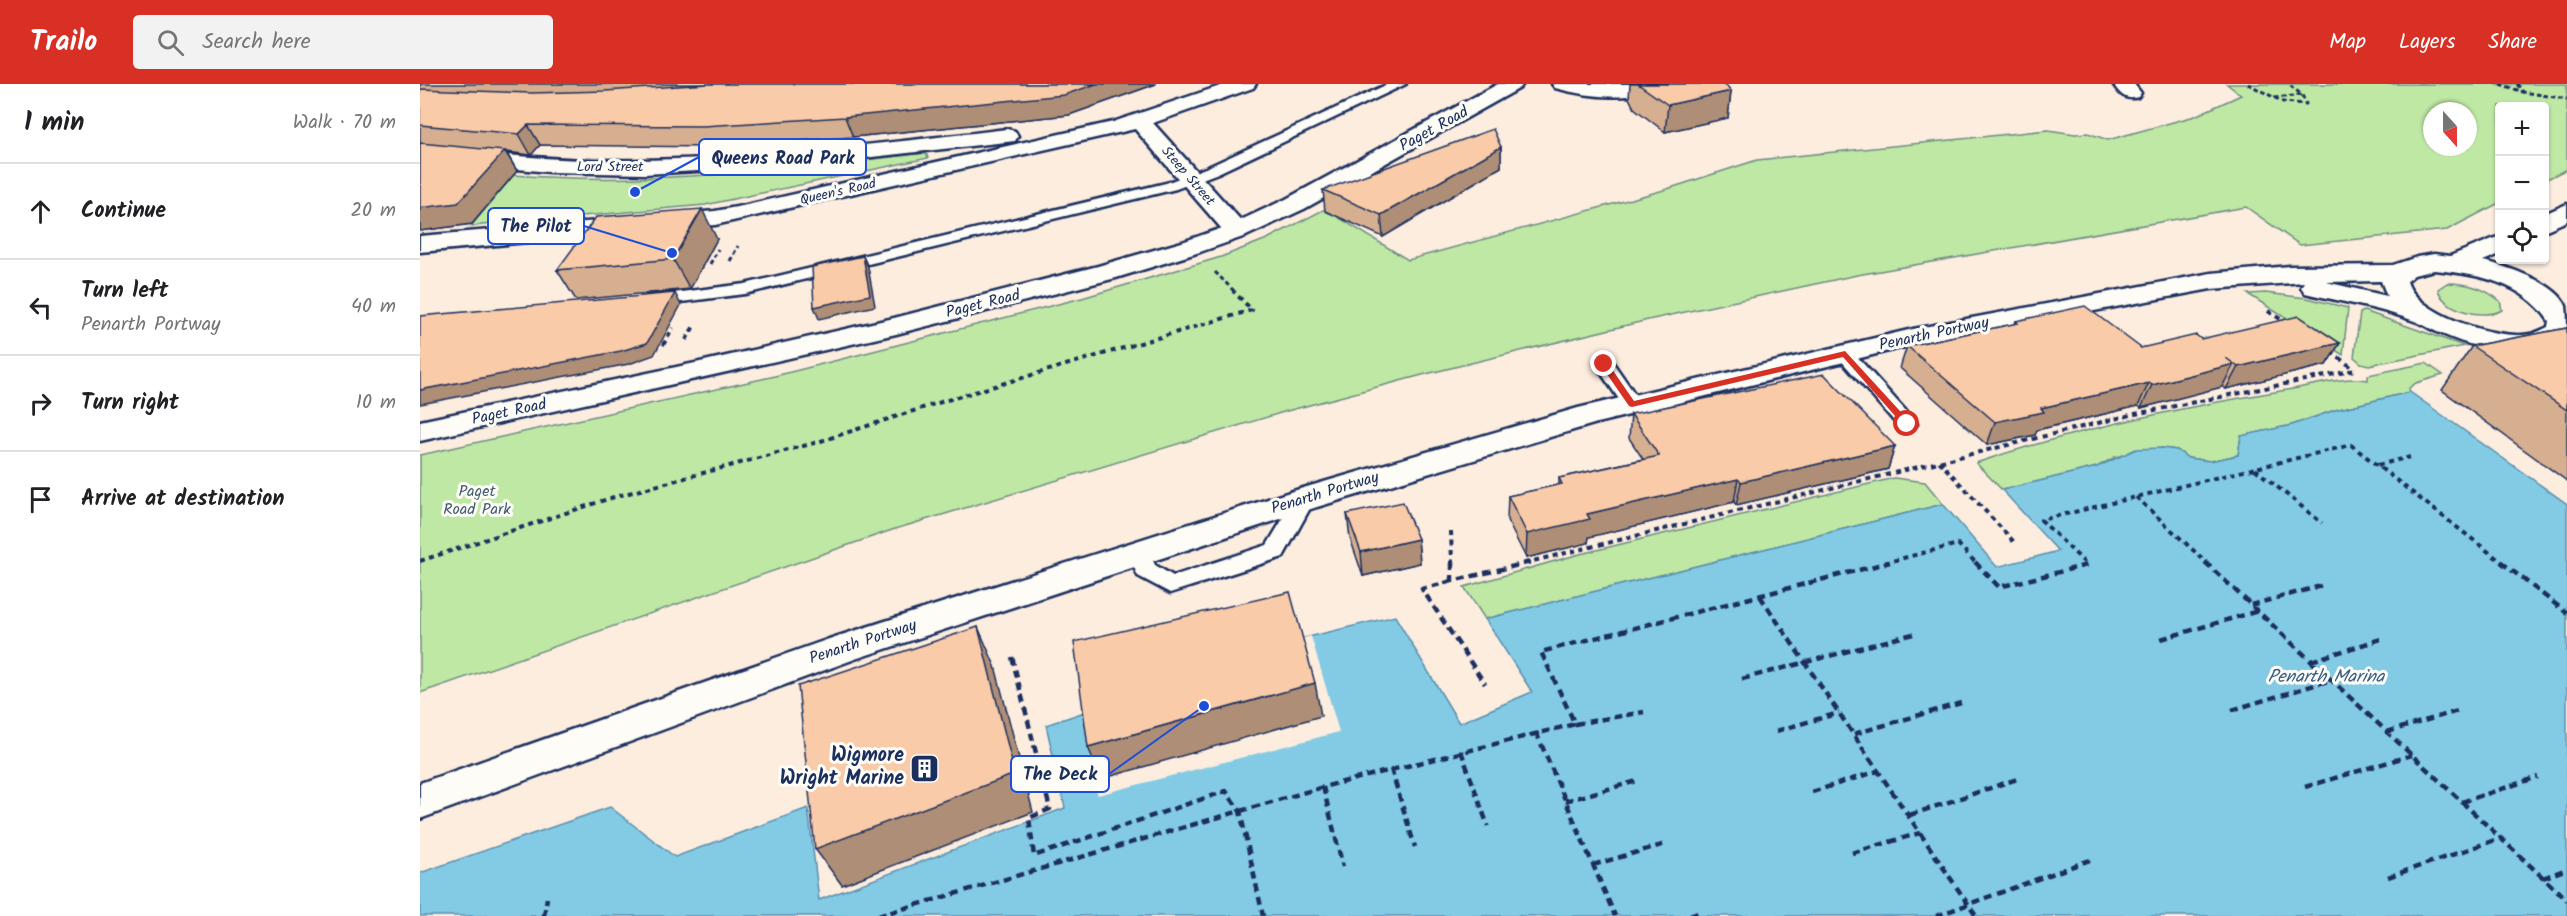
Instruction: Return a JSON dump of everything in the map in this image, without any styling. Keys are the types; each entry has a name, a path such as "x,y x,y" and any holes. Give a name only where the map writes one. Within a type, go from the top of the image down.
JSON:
{"street":[{"name":"Queen's Road","path":"420,244 724,216 1086,136 1140,121 1246,84"},
{"name":"Paget Road","path":"420,431 896,326 1144,261 1237,231 1305,199 1513,84"},
{"path":"1562,84 1594,92 1619,93 1668,84"},
{"name":"Steep Street","path":"1140,121 1237,231"},
{"name":"Lord Street","path":"420,153 558,166 674,166 791,159 1060,131 1086,136"},
{"path":"2549,221 2567,211"},
{"path":"2453,263 2480,254 2495,245"},
{"name":"Penarth Portway","path":"420,801 842,649 1138,552 1305,499 1632,404 2021,316 2211,281 2290,274 2396,273 2404,267 2417,263 2453,263"},
{"path":"2453,263 2498,274 2529,287 2556,308 2563,321 2564,335 2530,343 2495,341"},
{"path":"2529,287 2533,264"},
{"path":"2396,273 2394,282 2397,293 2426,316 2447,326 2495,341 2547,364"},
{"name":"Penarth Portway","path":"2256,278 2346,293 2426,316"}],"lane":[{"path":"632,302 745,289 1126,197 1190,179 1399,84"},
{"path":"1845,354 1907,424"},
{"path":"1604,364 1632,404"}],"path":[{"path":"2248,84 2292,105 2306,104 2302,95 2288,84"},
{"path":"2500,84 2523,92 2567,99"},
{"path":"2517,84 2523,92"},
{"path":"2274,98 2302,95"},
{"path":"727,267 738,246"},
{"path":"707,270 719,248"},
{"path":"420,561 614,497 818,442 944,401 1252,310 1209,265"},
{"path":"2266,309 2294,328"},
{"path":"1485,684 1422,590 2135,414 2355,370 2322,346"},
{"path":"1575,724 1541,652 1958,544 1999,587 2087,565 2041,520 2351,445 2567,613"},
{"path":"2377,465 2410,457"},
{"path":"1939,461 2013,542"},
{"path":"2255,469 2322,523"},
{"path":"2136,497 2567,900"},
{"path":"1451,531 1452,581"},
{"path":"2252,605 2321,586"},
{"path":"1760,596 1976,916"},
{"path":"2161,639 2258,611"},
{"path":"1742,679 1913,634"},
{"path":"2311,661 2381,639"},
{"path":"1012,657 1050,809 1029,818 1034,856 1226,791 1240,811 1263,916"},
{"path":"2232,710 2331,680"},
{"path":"1854,734 1961,703"},
{"path":"2387,732 2461,710"},
{"path":"878,916 1390,769 1536,732 1644,711"},
{"path":"1776,730 1839,713"},
{"path":"1536,732 1615,916"},
{"path":"1461,751 1488,826"},
{"path":"2305,788 2412,755"},
{"path":"1390,769 1415,847"},
{"path":"1812,792 1878,771"},
{"path":"1045,787 1100,772"},
{"path":"2462,802 2538,777"},
{"path":"1909,815 2020,778"},
{"path":"1565,801 1637,781"},
{"path":"1323,787 1343,867"},
{"path":"1852,854 1920,833"},
{"path":"2388,877 2501,838"},
{"path":"1593,866 1665,844"},
{"path":"1936,916 2090,860"},
{"path":"2543,878 2567,869"},
{"path":"544,916 547,898"},
{"path":"1690,916 1700,912"}],"green space":[{"name":"Paget Road Park","path":"2227,84 2567,84 2567,169 2549,178 2549,102 2495,102 2495,205 2447,230 2300,245 2246,207 1857,275 1648,320 1426,374 1287,411 892,530 420,693 420,455 771,377 1082,298 1221,257 1267,239 1325,209 1408,260 1664,190 1757,160 2048,130 2075,134 2088,133 2108,140 2195,116 2241,95"},
{"path":"926,153 928,158 705,205 471,226 513,175 565,178 668,177 772,170"},
{"path":"2447,283 2468,285 2482,290 2500,301 2502,310 2495,313 2476,314 2456,308 2441,297 2438,289"},
{"path":"2265,293 2307,298 2348,308 2343,355 2248,294"},
{"path":"2364,311 2464,346 2369,365 2361,363 2354,357 2360,313"},
{"path":"2426,363 2443,375 2416,383 2409,388 2410,392 2335,410 2292,425 2241,436 2238,455 2210,461 2188,458 2177,450 2162,448 2115,457 2097,467 2002,490 1976,463 2091,429 2130,420 2327,382 2348,379 2368,380 2368,375"},
{"path":"1894,478 1925,482 1943,504 1485,619 1464,587 1576,555"}],"water":[{"name":"Penarth Marina","path":"2410,392 2567,504 2567,916 420,916 420,873 610,807 675,857 808,808 819,900 1065,808 1046,725 1300,639 1395,616 1459,723 1532,692 1485,619 1943,504 1997,567 2058,551 2002,490 2097,467 2136,449 2177,450 2188,458 2210,461 2238,455 2241,436 2292,425 2335,410"}],"pier":[{"path":"1311,636 1339,732 1098,795 1093,782 1062,792 1059,779 1092,767 1085,710 1088,696"}],"building":[{"path":"708,84 1096,84 1064,95 845,117 703,126 528,125 519,134 420,125 420,89 532,93"},
{"path":"1638,84 1725,84 1731,91 1668,105"},
{"path":"1493,129 1501,147 1381,215 1323,190"},
{"path":"420,143 505,151 458,203 420,208"},
{"path":"702,209 673,259 557,270 596,217"},
{"path":"863,256 870,295 814,307 812,267"},
{"path":"675,293 647,343 621,351 420,390 420,316"},
{"path":"2085,306 2141,348 2196,335 2201,339 2299,316 2340,343 2238,367 2234,364 2152,385 2149,383 2041,408 2044,412 1995,422 1907,346 2018,323 2016,321"},
{"path":"2567,328 2567,410 2472,346"},
{"path":"1824,374 1895,446 1741,482 1738,479 1587,514 1590,519 1527,534 1508,496 1562,484 1559,478 1659,456 1631,414"},
{"path":"1403,502 1418,539 1361,552 1347,514"},
{"path":"1290,592 1315,683 1088,747 1074,642"},
{"name":"Wigmore Wright Marine","path":"978,627 1015,774 815,849 798,686"}],"place":[{"name":"Queens Road Park","path":"635,192"},
{"name":"The Pilot","path":"672,253"},
{"name":"The Deck","path":"1204,706"},
{"name":"Wigmore Wright Marine","path":"925,768"}],"route":[{"path":"1604,364 1632,404 1845,354 1907,424"}]}
